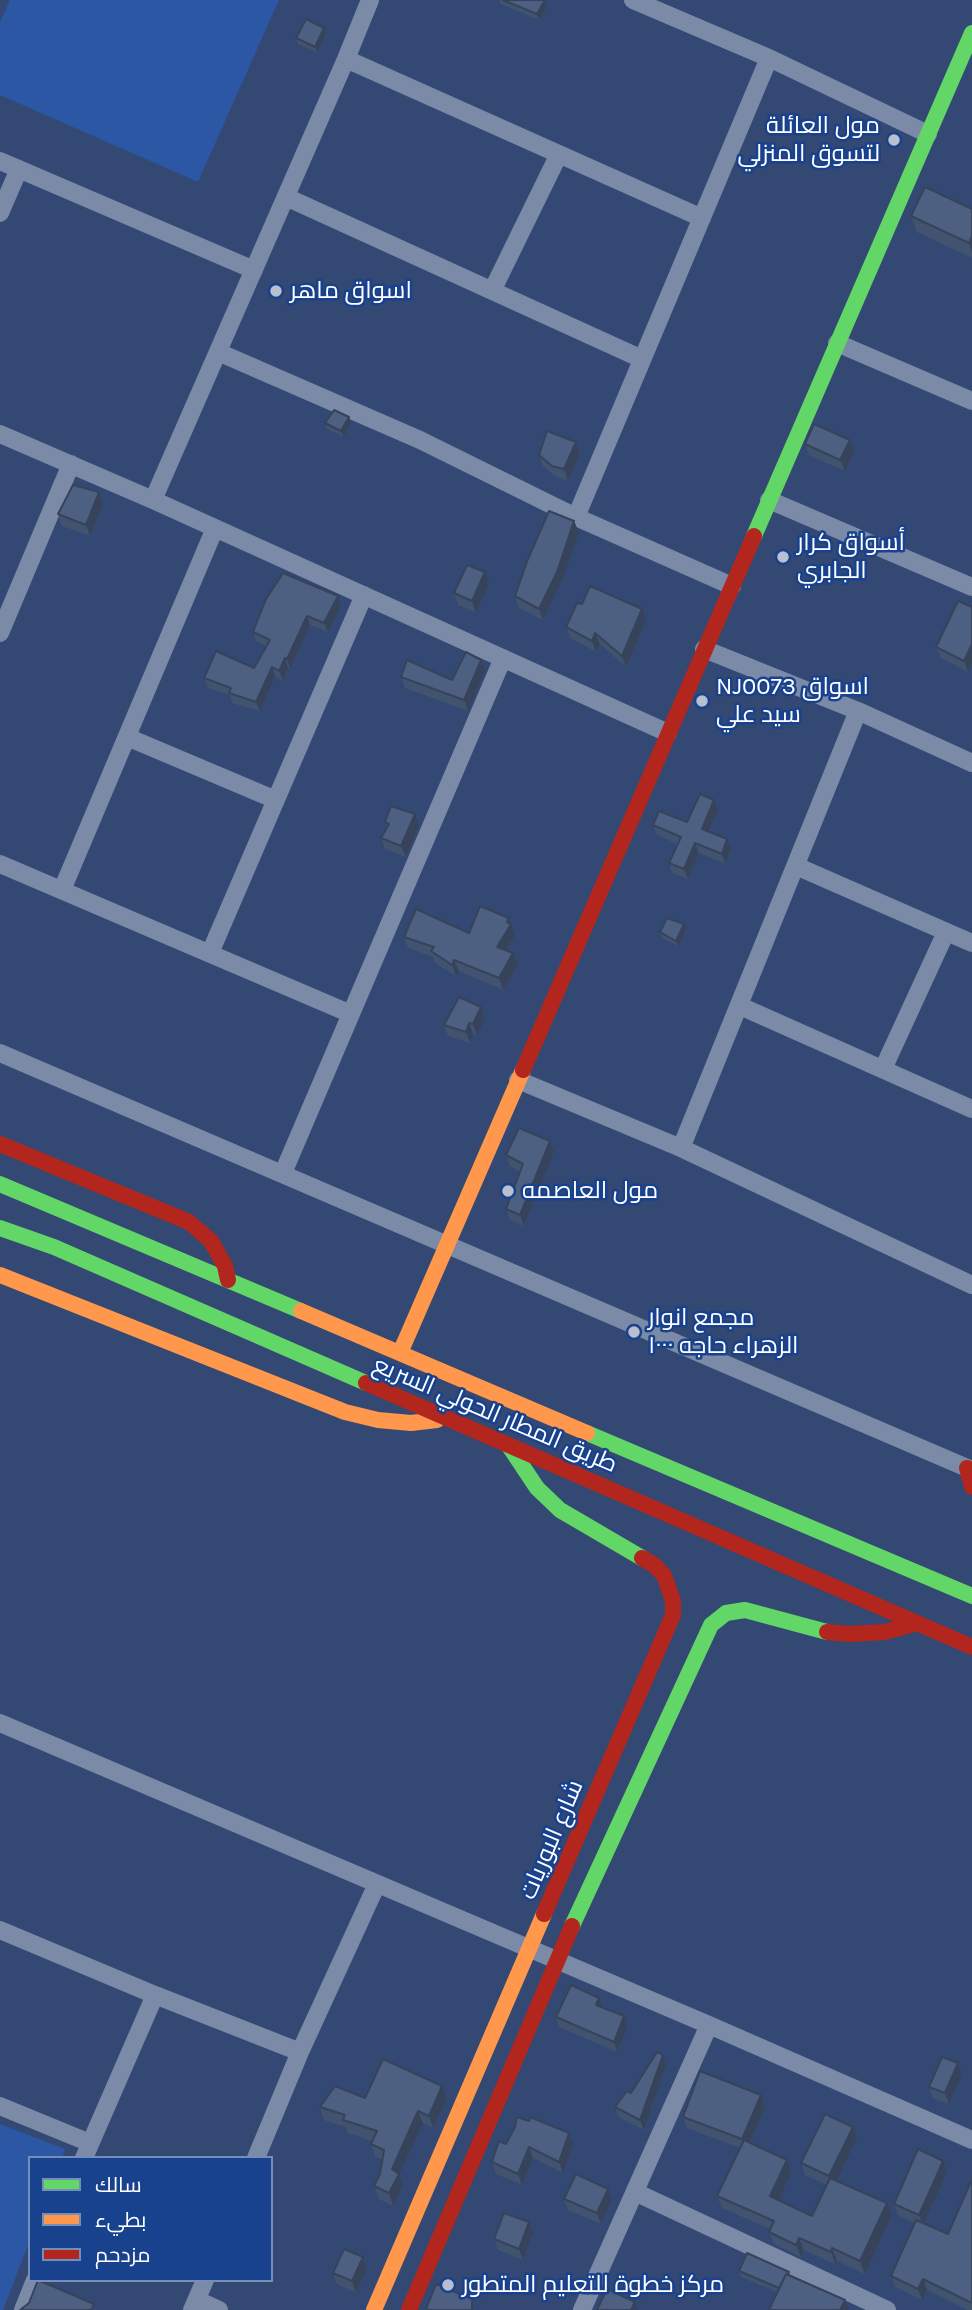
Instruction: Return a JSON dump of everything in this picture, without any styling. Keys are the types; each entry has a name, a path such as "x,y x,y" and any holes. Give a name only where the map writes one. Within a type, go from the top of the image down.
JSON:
{"main road":[{"path":"400,1353 972,33"},
{"path":"0,1144 188,1222 211,1241 225,1266 228,1280"},
{"name":"طريق المطار الحولي السريع","path":"0,1184 972,1596"},
{"name":"طريق المطار الحولي السريع","path":"0,1228 54,1247 972,1647"},
{"path":"0,1275 345,1412 377,1420 400,1422 444,1419"},
{"name":"شارع البوريات","path":"373,2310 673,1615 670,1588 654,1565 560,1510 537,1488 509,1446"},
{"path":"970,1464 972,1487"},
{"path":"409,2310 556,1960 706,1633 718,1618 735,1610 745,1610 829,1632 849,1634 885,1632 917,1622"}],"street":[{"path":"153,500 370,0"},
{"path":"633,0 769,58 928,134"},
{"path":"576,517 769,58"},
{"path":"346,59 702,218"},
{"path":"492,290 559,154"},
{"path":"0,161 254,270"},
{"path":"0,213 19,169"},
{"path":"286,197 642,359"},
{"path":"837,343 972,401"},
{"path":"218,352 419,440 576,517 732,586"},
{"path":"0,434 153,500 668,733"},
{"path":"0,633 71,464"},
{"path":"769,500 972,587"},
{"path":"62,890 215,528"},
{"path":"210,953 364,595"},
{"path":"705,649 858,711 972,763"},
{"path":"283,1173 503,658"},
{"path":"681,1148 858,711"},
{"path":"127,737 276,800"},
{"path":"0,864 351,1014"},
{"path":"796,866 972,943"},
{"path":"883,1069 946,932"},
{"path":"740,1006 972,1109"},
{"path":"0,1053 970,1464"},
{"path":"518,1080 681,1148 972,1285"},
{"path":"0,1723 972,2140"},
{"path":"257,2156 300,2052 377,1884"},
{"path":"0,1930 300,2052"},
{"path":"0,2106 87,2150 155,1995"},
{"path":"582,2310 709,2025"},
{"path":"635,2192 887,2310"},
{"path":"23,2310 34,2282"},
{"path":"204,2282 194,2305 219,2310"}],"shaded area":[{"path":"10,0 279,0 198,182 0,95 0,22"},
{"path":"0,2124 65,2149 63,2156 28,2156 28,2245 3,2310 0,2310"}],"building":[{"path":"503,0 545,0 537,14"},
{"path":"306,19 324,28 315,47 296,38"},
{"path":"925,187 972,209 972,236 969,243 911,216"},
{"path":"334,410 349,417 341,431 325,423"},
{"path":"814,424 850,440 840,460 805,444"},
{"path":"547,431 576,442 564,469 552,466 539,455"},
{"path":"73,485 99,492 86,525 58,514"},
{"path":"549,511 574,521 557,572 539,609 515,596"},
{"path":"467,565 485,572 472,601 454,593"},
{"path":"283,573 338,596 324,623 307,616 287,659 285,658 279,671 272,667 256,702 229,693 231,688 204,678 216,651 254,668 270,640 253,632 266,599"},
{"path":"590,586 642,609 622,656 595,633 592,641 566,627 577,603 582,604"},
{"path":"958,601 972,607 972,644 964,661 936,647"},
{"path":"466,652 481,660 464,700 401,677 407,660 452,680"},
{"path":"700,794 714,800 702,829 727,839 722,854 695,843 684,869 669,863 681,837 653,825 659,811 687,822"},
{"path":"391,806 415,814 401,846 381,838 389,824 385,822"},
{"path":"480,906 509,918 507,922 511,924 497,947 513,953 499,978 454,960 452,965 431,951 434,947 404,937 416,909 469,933"},
{"path":"667,918 684,924 676,941 660,932"},
{"path":"459,997 481,1007 466,1032 444,1025"},
{"path":"519,1128 550,1141 520,1215 506,1209 523,1164 506,1155"},
{"path":"571,1985 599,1998 596,2005 624,2016 614,2042 556,2017"},
{"path":"657,2052 663,2055 640,2120 615,2107 627,2091 631,2093"},
{"path":"942,2057 958,2063 945,2093 929,2087"},
{"path":"383,2059 442,2086 429,2116 418,2111 392,2169 399,2174 389,2193 374,2186 380,2174 384,2150 371,2144 377,2131 343,2120 345,2115 320,2107 335,2086 365,2098"},
{"path":"700,2071 761,2095 742,2139 683,2117"},
{"path":"825,2114 853,2127 829,2176 801,2163"},
{"path":"517,2117 529,2121 530,2117 569,2133 559,2162 529,2147 518,2174 492,2162 499,2141 506,2144"},
{"path":"744,2140 787,2160 770,2196 812,2216 830,2178 887,2203 860,2261 832,2248 831,2252 799,2238 796,2245 769,2232 774,2221 717,2196"},
{"path":"918,2149 943,2161 919,2215 894,2204"},
{"path":"576,2174 608,2189 597,2213 564,2199"},
{"path":"972,2179 972,2303 923,2279 918,2289 891,2276 916,2220 948,2234"},
{"path":"504,2213 529,2222 519,2249 494,2239"},
{"path":"344,2249 363,2257 352,2281 333,2273"},
{"path":"747,2253 789,2272 779,2288 739,2271"},
{"path":"786,2274 845,2300 840,2310 769,2310"},
{"path":"37,2282 43,2282 94,2304 91,2310 20,2310 29,2303"},
{"path":"436,2284 472,2299 472,2310 426,2309"},
{"path":"607,2289 635,2302 631,2310 597,2310"}],"traffic: fast":[{"path":"754,536 972,33"},
{"path":"0,1184 301,1311"},
{"path":"0,1228 54,1247 366,1383"},
{"path":"587,1433 972,1596"},
{"path":"509,1446 537,1488 560,1510 642,1558"},
{"path":"572,1926 711,1625 726,1613 745,1610 827,1632"}],"traffic: slow":[{"path":"400,1353 523,1070"},
{"path":"0,1275 345,1412 378,1420 411,1423 437,1420"},
{"path":"301,1311 587,1433"},
{"path":"374,2310 544,1914"}],"traffic: jam":[{"path":"523,1070 754,536"},
{"path":"0,1144 189,1222 211,1241 225,1266 228,1280"},
{"path":"366,1383 972,1647"},
{"path":"967,1468 972,1487"},
{"path":"544,1914 673,1615 673,1601 664,1575 642,1558"},
{"path":"827,1632 885,1632 917,1623"},
{"path":"409,2310 572,1926"}],"place":[{"name":"مول العائلة لتسوق المنزلي","path":"894,140"},
{"name":"اسواق ماهر","path":"276,291"},
{"name":"أسواق كرار الجابري","path":"783,557"},
{"name":"NJ0073 اسواق سيد علي","path":"702,701"},
{"name":"مول العاصمه","path":"508,1191"},
{"name":"مجمع انوار الزهراء حاجه ١٠٠٠","path":"634,1332"},
{"name":"مركز خطوة للتعليم المتطور","path":"448,2285"}]}
